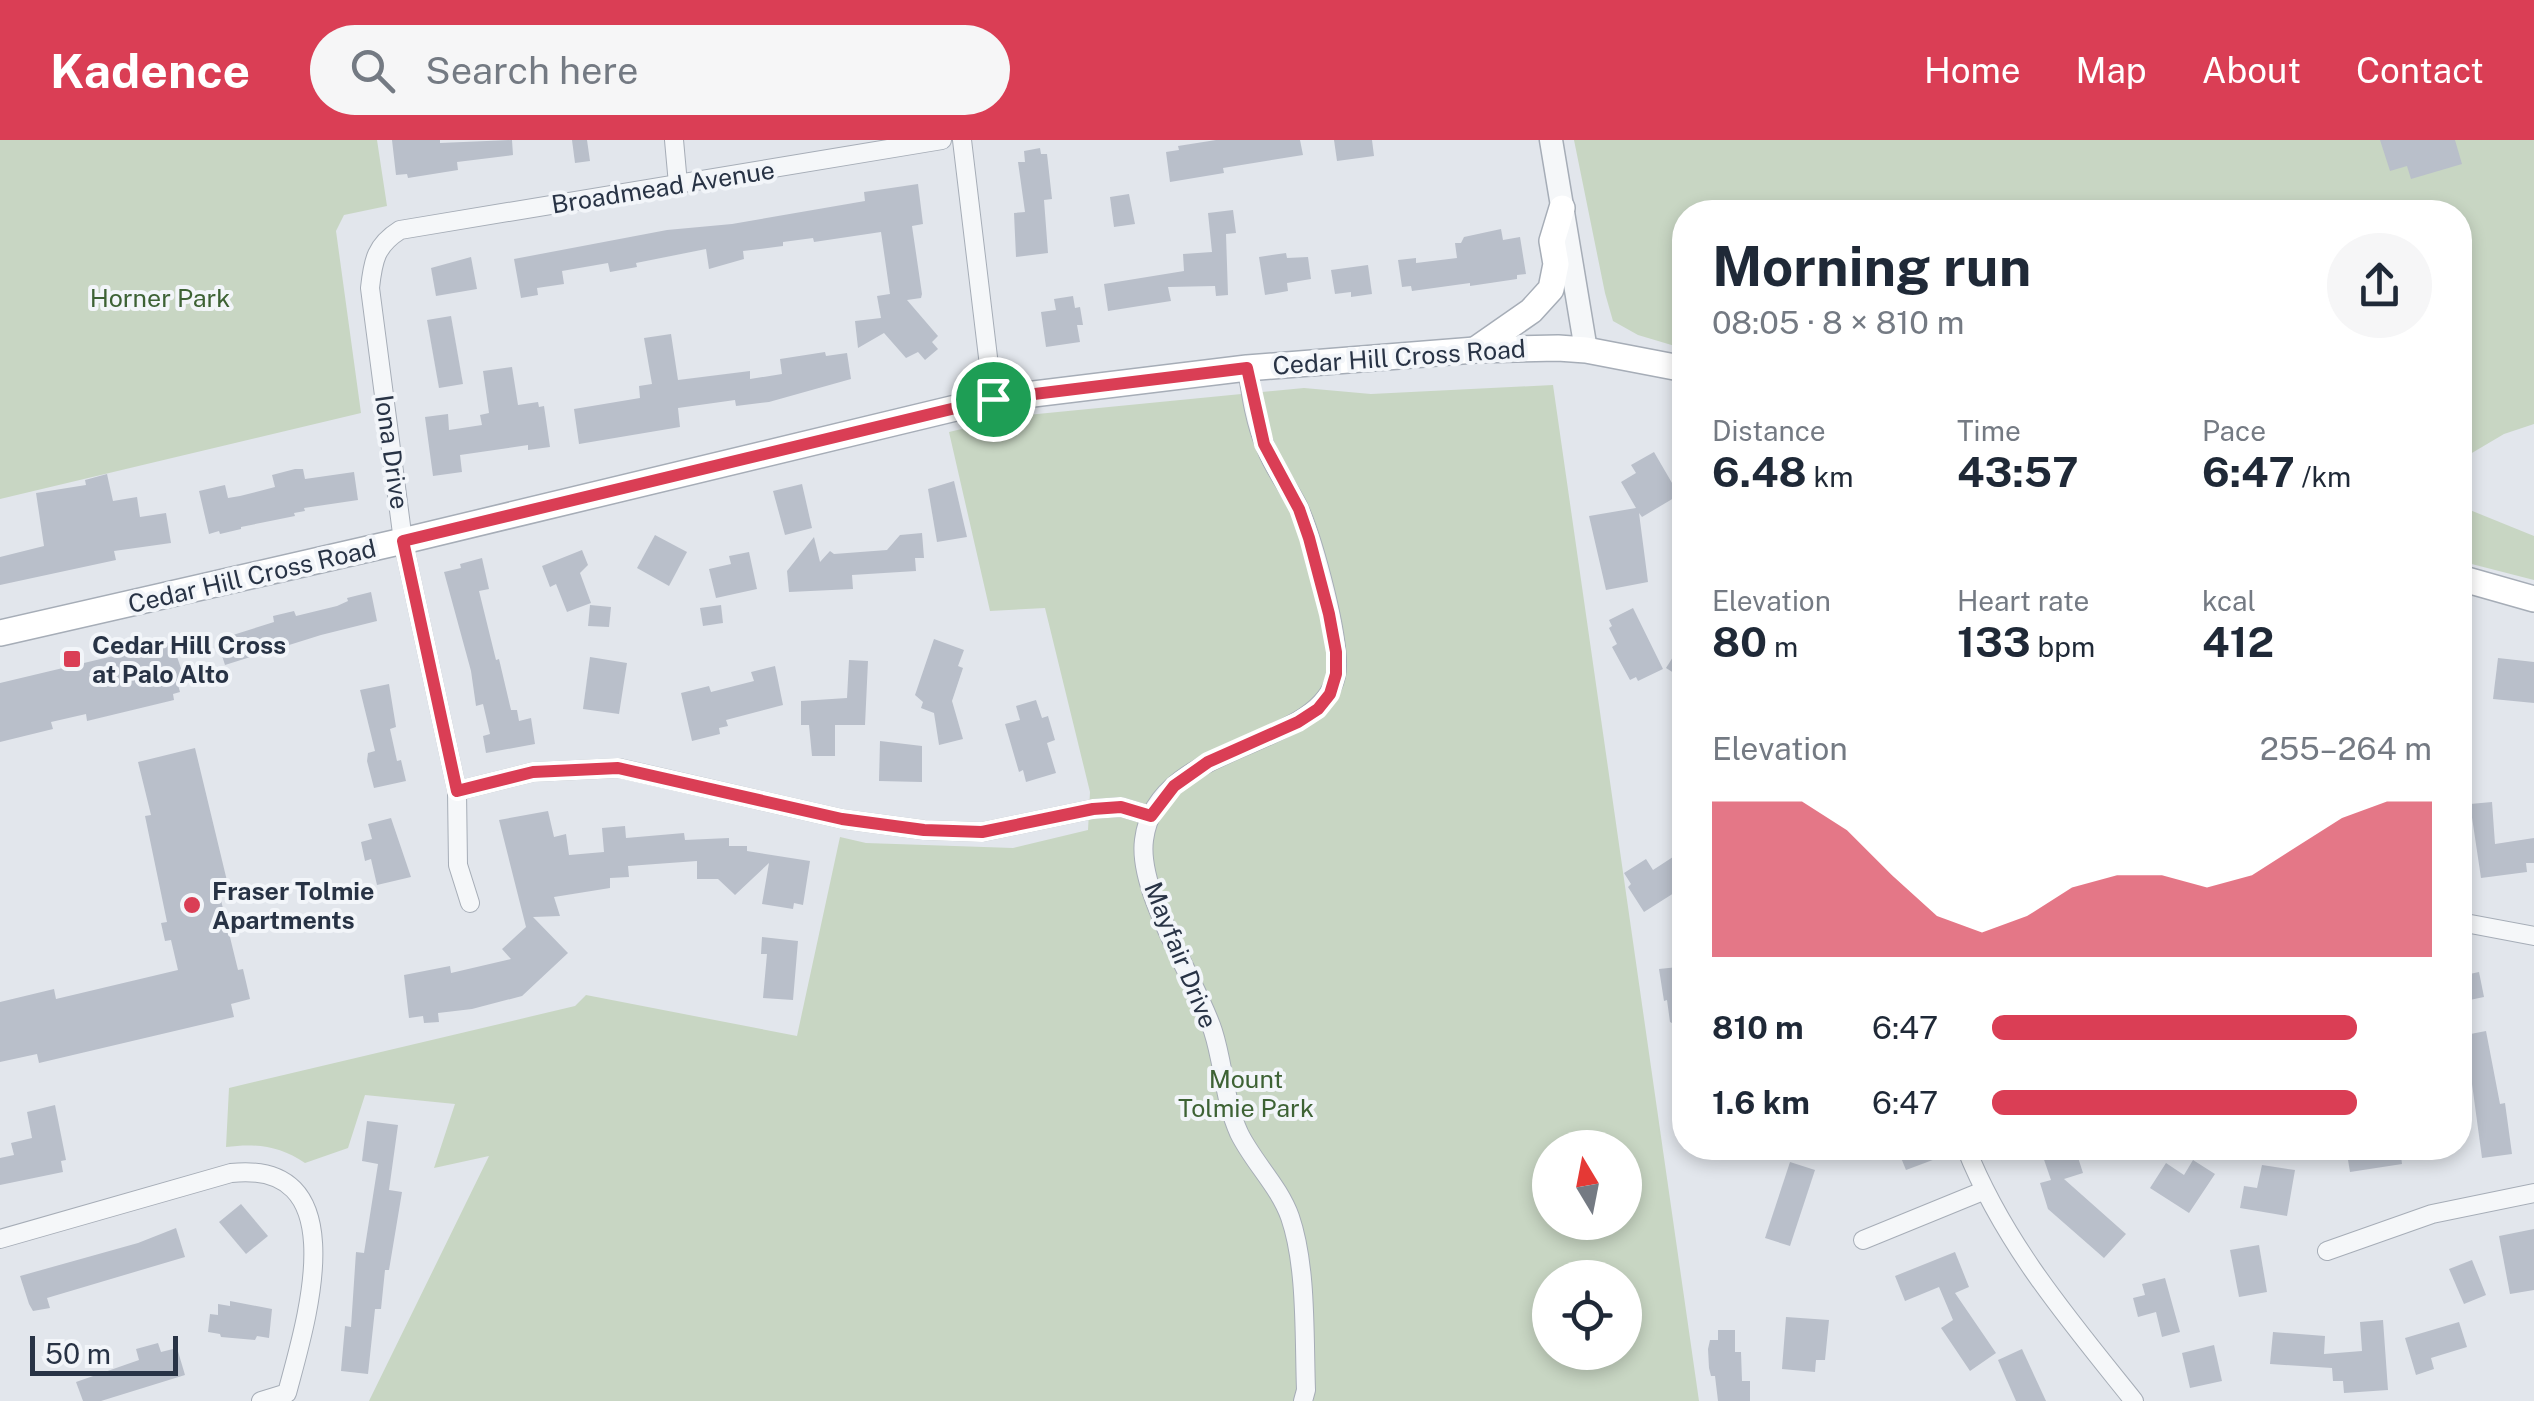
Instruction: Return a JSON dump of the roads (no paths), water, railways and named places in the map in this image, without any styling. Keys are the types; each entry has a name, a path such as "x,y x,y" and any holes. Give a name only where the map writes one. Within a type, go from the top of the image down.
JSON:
{"main road":[{"path":"1475,350 1530,310 1550,288 1556,264 1552,242 1562,208"},
{"name":"Cedar Hill Cross Road","path":"0,633 993,399 1247,368 1475,350 1586,350 1672,367"},
{"path":"2472,581 2534,599"}],"street":[{"path":"674,140 678,184"},
{"name":"Broadmead Avenue","path":"386,239 400,230 942,140"},
{"path":"962,140 993,399"},
{"path":"1550,140 1586,350"},
{"name":"Iona Drive","path":"386,239 376,252 370,288 403,541 457,791 458,865 470,903"},
{"path":"457,791 533,772 618,768 842,819 924,830 982,832 1121,807 1151,816 1174,786 1208,762 1298,722 1318,709 1330,694 1336,674 1329,614 1309,538 1299,509 1264,444 1247,368"},
{"name":"Mayfair Drive","path":"1151,816 1144,841 1154,895 1212,1029 1229,1109 1242,1138 1282,1200 1294,1233 1304,1358 1302,1401"},
{"path":"2472,924 2534,936"},
{"path":"1971,1160 1983,1191 2047,1292 2134,1401"},
{"path":"0,1239 231,1173 252,1171 292,1189 310,1212 314,1228 310,1305 287,1394 261,1401"},
{"path":"1863,1240 1983,1191"},
{"path":"2327,1251 2432,1214 2534,1193"}],"place":[{"name":"Cedar Hill Cross at Palo Alto","path":"72,659"},
{"name":"Fraser Tolmie Apartments","path":"192,905"}],"park label":[{"name":"Horner Park","path":"160,298"},
{"name":"Mount Tolmie Park","path":"1246,1094"}]}
